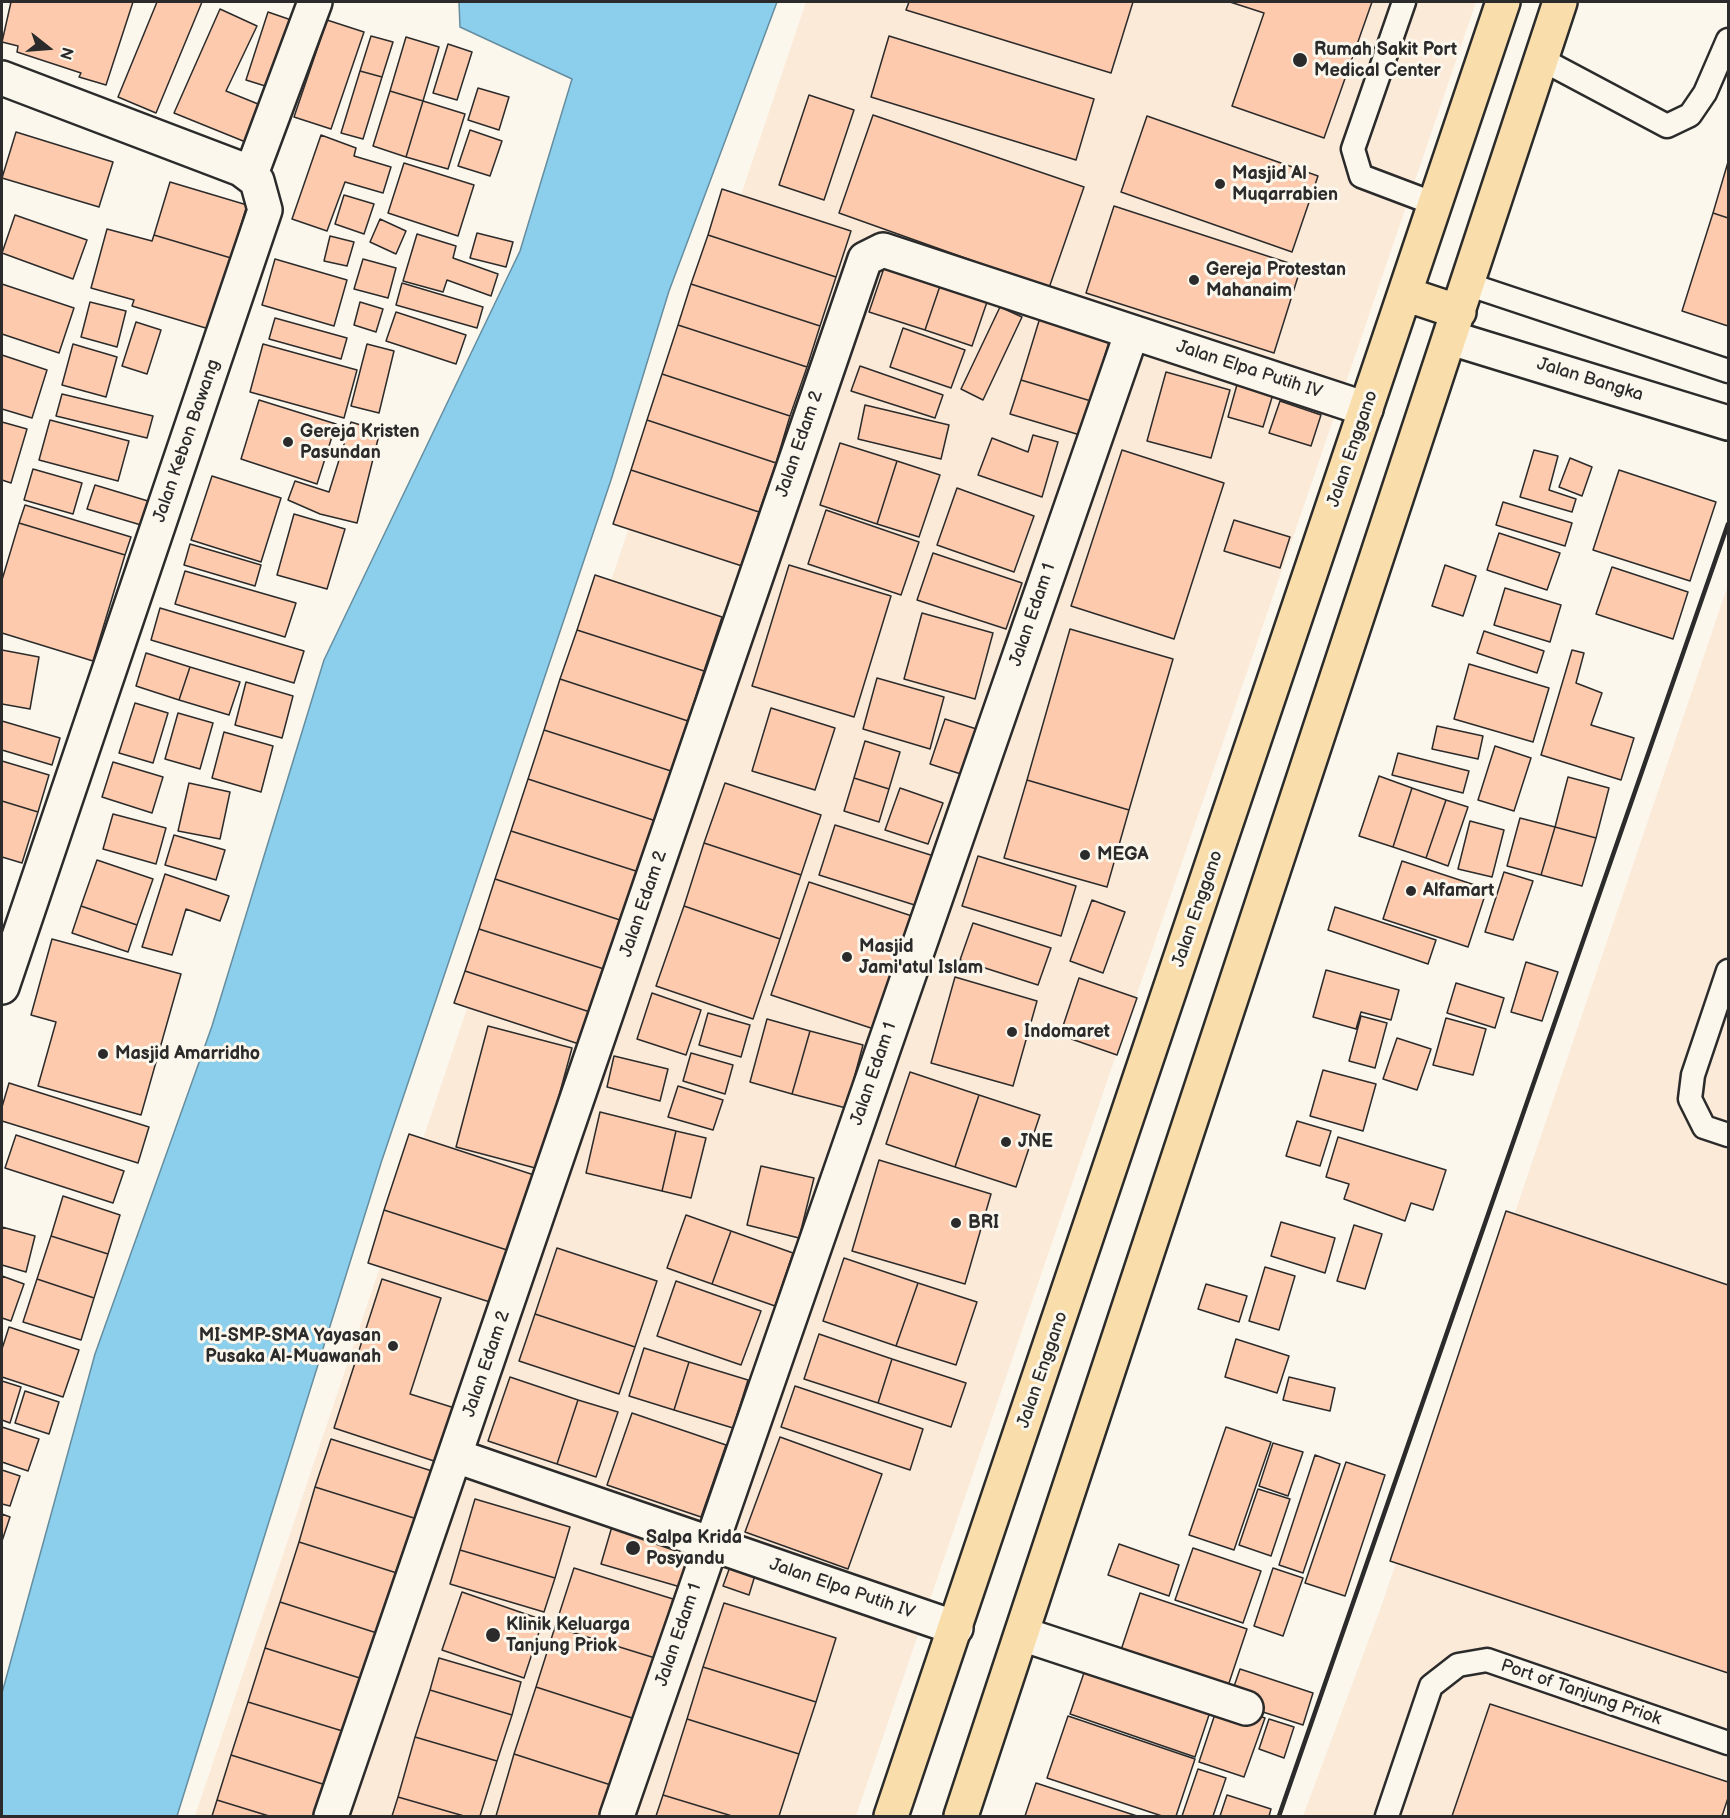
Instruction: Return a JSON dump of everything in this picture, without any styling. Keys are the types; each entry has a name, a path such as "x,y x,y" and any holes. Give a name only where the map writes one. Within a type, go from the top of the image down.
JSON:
{"highway":[{"name":"Jalan Enggano","path":"891,1816 1503,2"},
{"path":"961,1816 1560,2"},
{"path":"1405,294 1459,311"}],"street":[{"path":"2,78 251,174 315,2"},
{"name":"Jalan Kebon Bawang","path":"4,969 265,210 251,174"},
{"name":"Jalan Edam 2","path":"331,1816 865,259 883,250 1132,332"},
{"name":"Jalan Bangka","path":"1459,311 1728,423"},
{"name":"Jalan Elpa Putih IV","path":"1132,332 1366,409"},
{"name":"Jalan Edam 1","path":"617,1816 1132,332"},
{"name":"Jalan Elpa Putih IV","path":"456,1456 956,1628"},
{"path":"1022,1634 1246,1708"}],"lane":[{"path":"1404,2 1353,149 1361,176 1435,204"},
{"path":"1541,59 1667,126 1690,115 1705,93 1728,40"},
{"path":"1459,311 1728,371"},
{"path":"1728,971 1693,1075 1690,1099 1704,1127 1728,1135"},
{"name":"Port of Tanjung Priok","path":"1387,1816 1431,1686 1458,1665 1487,1660 1728,1743"}],"shaded area":[{"path":"806,2 1476,2 856,1816 195,1816"},
{"path":"1728,585 1728,1816 1303,1816 1381,1607"}],"water":[{"path":"459,2 777,2 669,291 611,480 381,1163 177,1816 2,1816 2,1693 95,1354 212,1026 324,660 520,251 572,79 460,27"}],"building":[{"path":"11,2 133,2 106,85 79,77 81,73 17,52 18,46 2,42"},
{"path":"157,2 202,2 156,113 118,97"},
{"path":"909,2 1133,2 1111,73 906,10"},
{"name":"Rumah Sakit Port Medical Center","path":"1230,2 1372,2 1324,138 1232,106 1264,13"},
{"path":"220,9 257,26 226,91 268,108 253,145 174,113"},
{"path":"268,12 300,23 278,90 246,80"},
{"path":"327,20 364,32 331,129 294,117"},
{"path":"371,36 393,42 382,77 360,71"},
{"path":"889,36 1094,99 1076,160 871,97"},
{"path":"406,37 439,47 423,101 390,91"},
{"path":"448,44 472,52 457,100 433,93"},
{"path":"360,71 382,77 363,139 341,133"},
{"path":"478,88 509,97 499,130 468,120"},
{"path":"390,91 423,101 406,157 373,146"},
{"path":"809,95 854,110 824,200 779,185"},
{"path":"423,101 465,114 448,169 406,157"},
{"path":"873,115 1084,187 1049,288 839,213"},
{"name":"Masjid Al Muqarrabien","path":"1147,116 1318,176 1292,252 1121,192"},
{"path":"470,130 502,141 490,176 458,166"},
{"path":"16,132 113,162 99,207 2,178"},
{"path":"321,135 356,148 354,156 391,167 383,193 345,182 327,231 292,219"},
{"path":"1728,162 1728,218 1713,213"},
{"path":"404,163 474,185 458,236 388,213"},
{"path":"170,182 247,205 231,258 154,235"},
{"path":"722,189 851,231 836,277 708,235"},
{"path":"344,195 374,204 364,234 335,224"},
{"name":"Gereja Protestan Mahanaim","path":"1114,206 1301,267 1274,353 1086,293"},
{"path":"1713,213 1728,218 1728,326 1682,311"},
{"path":"15,215 87,240 73,279 2,253"},
{"path":"380,219 406,231 396,254 370,242"},
{"path":"107,229 152,241 154,235 231,258 209,329 132,306 134,300 91,288"},
{"path":"477,233 513,242 506,267 470,258"},
{"path":"417,234 456,246 453,258 498,274 491,296 447,280 443,292 403,281"},
{"path":"708,235 836,277 820,326 691,284"},
{"path":"330,236 354,242 347,266 324,261"},
{"path":"275,259 347,280 334,326 262,305"},
{"path":"363,259 396,268 388,298 354,289"},
{"path":"884,268 940,286 925,330 869,312"},
{"path":"402,283 483,307 477,328 396,305"},
{"path":"2,284 74,308 59,353 2,334"},
{"path":"691,284 820,326 807,367 678,325"},
{"path":"940,286 987,302 972,346 925,330"},
{"path":"90,302 126,311 117,347 81,337"},
{"path":"360,302 383,309 376,332 354,325"},
{"path":"1000,307 1022,317 983,400 961,389"},
{"path":"1042,311 1112,332 1091,401 1021,380"},
{"path":"396,312 466,335 456,364 386,341"},
{"path":"275,318 347,338 341,359 269,339"},
{"path":"136,322 161,330 147,374 122,366"},
{"path":"678,325 807,367 790,416 662,374"},
{"path":"903,328 965,350 951,388 890,367"},
{"path":"73,344 117,357 106,397 62,385"},
{"path":"263,344 357,370 344,418 250,392"},
{"path":"367,344 394,351 379,413 351,406"},
{"path":"2,355 47,370 32,418 2,409"},
{"path":"860,366 943,395 935,418 851,391"},
{"path":"1166,372 1230,390 1211,458 1147,441"},
{"path":"662,374 790,416 776,463 647,420"},
{"path":"1021,380 1091,401 1080,435 1010,414"},
{"path":"1238,381 1274,391 1263,427 1228,417"},
{"path":"62,394 153,416 147,438 56,416"},
{"name":"Gereja Kristen Pasundan","path":"259,400 336,424 317,484 241,459"},
{"path":"1280,401 1321,415 1311,446 1269,433"},
{"path":"865,405 949,425 941,459 858,439"},
{"path":"50,420 129,441 118,481 39,460"},
{"path":"647,420 776,463 759,512 631,470"},
{"path":"2,422 27,429 11,483 2,480"},
{"path":"351,422 380,431 357,523 320,514 288,500 295,481 329,492"},
{"path":"1033,435 1058,442 1042,497 978,475 992,438 1028,452"},
{"path":"840,443 897,461 877,524 820,505"},
{"path":"1122,450 1224,483 1174,639 1071,606"},
{"path":"1534,450 1558,456 1549,490 1576,499 1572,512 1520,497"},
{"path":"1570,458 1592,467 1582,496 1559,487"},
{"path":"897,461 940,475 919,537 877,524"},
{"path":"33,469 82,483 73,514 24,500"},
{"path":"631,470 759,512 742,566 613,524"},
{"path":"1619,470 1716,502 1690,581 1593,550"},
{"path":"212,476 281,498 261,562 191,540"},
{"path":"95,485 148,501 141,525 87,509"},
{"path":"957,488 1034,516 1014,572 937,545"},
{"path":"1503,502 1572,523 1565,546 1496,525"},
{"path":"25,505 131,537 125,555 19,523"},
{"path":"826,510 919,542 901,595 808,564"},
{"path":"294,514 345,529 327,589 277,575"},
{"path":"1234,520 1290,537 1280,568 1224,551"},
{"path":"19,523 125,555 93,661 2,633 2,580"},
{"path":"1499,533 1560,553 1547,590 1487,570"},
{"path":"190,544 261,565 255,586 184,565"},
{"path":"933,553 1022,583 1006,629 917,600"},
{"path":"789,565 891,596 854,717 752,686"},
{"path":"1445,565 1476,576 1463,616 1432,606"},
{"path":"1612,567 1688,592 1673,639 1596,614"},
{"path":"185,571 296,603 285,637 175,604"},
{"path":"595,575 722,617 704,671 577,630"},
{"path":"1505,588 1561,605 1550,642 1494,625"},
{"path":"160,608 304,651 294,683 151,640"},
{"path":"922,613 993,633 975,699 904,679"},
{"path":"1070,629 1173,659 1129,810 1027,780"},
{"path":"577,630 704,671 688,721 560,679"},
{"path":"1484,631 1544,651 1537,673 1477,653"},
{"path":"2,650 39,657 30,709 2,704"},
{"path":"1572,650 1584,653 1576,683 1602,693 1591,725 1634,738 1621,780 1541,755"},
{"path":"146,653 190,667 179,700 136,686"},
{"path":"1469,664 1549,688 1533,742 1454,719"},
{"path":"190,667 240,682 229,715 179,700"},
{"path":"877,678 944,697 930,749 863,729"},
{"path":"560,679 688,721 671,771 544,730"},
{"path":"246,682 293,696 282,738 235,725"},
{"path":"135,703 168,713 153,763 119,753"},
{"path":"771,708 835,728 815,790 752,771"},
{"path":"178,713 213,723 200,769 165,759"},
{"path":"945,719 986,732 970,777 930,764"},
{"path":"2,721 60,738 52,765 2,750"},
{"path":"1437,726 1483,736 1478,759 1432,749"},
{"path":"544,730 671,771 656,821 528,779"},
{"path":"224,732 273,746 261,792 212,778"},
{"path":"865,741 900,752 889,789 854,778"},
{"path":"1495,746 1531,758 1514,811 1478,800"},
{"path":"1398,753 1469,771 1463,793 1392,775"},
{"path":"2,761 49,775 38,812 2,801"},
{"path":"113,762 163,777 152,813 102,797"},
{"path":"1379,776 1412,788 1393,847 1359,836"},
{"path":"1568,777 1609,788 1596,838 1555,827"},
{"path":"854,778 889,789 879,822 844,811"},
{"path":"528,779 656,821 639,872 511,831"},
{"path":"1027,780 1129,810 1107,887 1004,858"},
{"path":"189,783 230,792 220,839 178,831"},
{"path":"725,783 821,815 801,875 704,843"},
{"path":"900,788 943,803 928,844 885,830"},
{"path":"1412,788 1446,800 1426,858 1393,847"},
{"path":"1446,800 1468,807 1448,866 1426,858"},
{"path":"2,801 38,812 22,863 2,857"},
{"path":"113,814 166,828 156,864 103,849"},
{"path":"1520,818 1555,827 1541,875 1507,866"},
{"path":"1470,821 1504,830 1492,877 1458,869"},
{"path":"835,825 937,857 921,907 819,875"},
{"path":"1555,827 1596,838 1582,886 1541,875"},
{"path":"511,831 639,872 623,921 495,879"},
{"path":"174,835 225,850 216,880 165,865"},
{"path":"704,843 801,875 780,939 684,906"},
{"path":"978,856 1076,886 1061,936 962,906"},
{"path":"97,860 153,879 137,925 81,906"},
{"path":"1402,861 1487,889 1468,947 1383,919"},
{"path":"1504,872 1533,881 1513,940 1485,932"},
{"path":"165,874 229,896 220,921 186,909 172,955 142,947"},
{"path":"495,879 623,921 607,970 479,929"},
{"name":"Masjid Jami'atul Islam","path":"809,882 924,920 886,1033 771,995"},
{"path":"1092,900 1125,912 1103,973 1070,961"},
{"path":"81,906 137,925 128,952 72,933"},
{"path":"684,906 780,939 753,1019 656,986"},
{"path":"1335,907 1436,940 1428,964 1328,930"},
{"path":"973,923 1051,948 1038,985 960,960"},
{"path":"479,929 607,970 593,1013 465,971"},
{"name":"Masjid Amarridho","path":"52,939 181,974 141,1115 38,1086 56,1022 31,1015"},
{"path":"1526,962 1558,972 1542,1021 1511,1012"},
{"path":"1326,970 1399,990 1391,1020 1361,1012 1356,1029 1313,1017"},
{"path":"465,971 593,1013 582,1045 454,1003"},
{"path":"955,977 1037,1001 1013,1086 931,1063"},
{"path":"1079,978 1137,998 1117,1055 1060,1035"},
{"path":"1456,983 1504,998 1495,1028 1447,1013"},
{"path":"652,993 701,1010 686,1055 637,1039"},
{"path":"708,1013 750,1025 741,1057 699,1045"},
{"path":"1361,1016 1387,1023 1375,1068 1349,1061"},
{"path":"1446,1018 1486,1029 1473,1075 1433,1065"},
{"path":"767,1019 810,1031 792,1094 750,1082"},
{"path":"488,1026 572,1048 539,1169 456,1147"},
{"path":"810,1031 863,1045 846,1108 792,1094"},
{"path":"1397,1038 1431,1049 1417,1090 1383,1079"},
{"path":"691,1053 733,1065 725,1094 683,1081"},
{"path":"614,1056 668,1069 660,1101 607,1087"},
{"path":"1323,1070 1376,1084 1363,1131 1310,1116"},
{"path":"910,1072 979,1095 955,1167 886,1144"},
{"path":"9,1083 149,1127 138,1163 2,1121 2,1107"},
{"path":"678,1086 723,1100 713,1130 668,1117"},
{"path":"979,1095 1040,1115 1016,1187 955,1167"},
{"path":"600,1112 676,1131 662,1191 586,1173"},
{"path":"1297,1121 1331,1131 1320,1166 1286,1156"},
{"path":"676,1131 706,1138 691,1198 662,1191"},
{"path":"409,1134 534,1175 510,1251 384,1210"},
{"path":"16,1135 124,1171 113,1203 5,1168"},
{"path":"1338,1137 1446,1170 1433,1210 1411,1203 1405,1221 1344,1199 1349,1184 1326,1177"},
{"path":"879,1160 991,1194 965,1284 852,1251"},
{"path":"761,1166 814,1178 799,1238 747,1225"},
{"path":"63,1196 120,1215 108,1254 51,1236"},
{"path":"384,1210 510,1251 493,1303 368,1263"},
{"path":"1506,1211 1728,1285 1728,1673 1390,1561"},
{"path":"686,1215 731,1231 712,1284 667,1268"},
{"path":"1281,1222 1335,1238 1325,1273 1271,1256"},
{"path":"1354,1225 1382,1234 1365,1289 1337,1281"},
{"path":"2,1227 35,1236 26,1272 2,1265"},
{"path":"731,1231 793,1253 775,1306 712,1284"},
{"path":"51,1236 108,1254 94,1298 37,1279"},
{"path":"557,1248 657,1281 635,1347 535,1314"},
{"path":"844,1258 918,1283 896,1346 823,1321"},
{"path":"1265,1267 1295,1276 1279,1330 1249,1321"},
{"path":"2,1276 24,1284 11,1321 2,1318"},
{"path":"37,1279 94,1298 81,1340 23,1322"},
{"name":"MI-SMP-SMA Yayasan Pusaka Al-Muawanah","path":"382,1279 441,1298 410,1394 461,1410 443,1464 334,1428"},
{"path":"676,1281 761,1311 741,1365 657,1336"},
{"path":"918,1283 977,1302 956,1365 896,1346"},
{"path":"1206,1284 1247,1296 1239,1322 1198,1309"},
{"path":"535,1314 635,1347 619,1394 519,1361"},
{"path":"9,1327 79,1350 63,1397 2,1377 2,1349"},
{"path":"819,1334 892,1359 878,1403 804,1379"},
{"path":"1236,1339 1289,1356 1277,1393 1225,1377"},
{"path":"644,1348 689,1362 674,1410 629,1396"},
{"path":"892,1359 966,1383 951,1427 878,1403"},
{"path":"689,1362 748,1380 733,1428 674,1410"},
{"path":"510,1377 578,1400 557,1464 488,1441"},
{"path":"1289,1377 1335,1388 1330,1411 1283,1400"},
{"path":"2,1381 21,1387 10,1423 2,1420"},
{"path":"795,1386 923,1429 910,1470 781,1427"},
{"path":"25,1391 59,1402 49,1434 15,1423"},
{"path":"578,1400 618,1412 596,1477 557,1464"},
{"path":"632,1413 726,1445 701,1517 607,1485"},
{"path":"2,1427 39,1439 28,1471 2,1462"},
{"path":"1226,1427 1271,1442 1234,1550 1189,1535"},
{"path":"780,1437 882,1474 848,1569 745,1532"},
{"path":"331,1439 432,1471 417,1519 315,1487"},
{"path":"1273,1443 1303,1452 1288,1496 1259,1486"},
{"path":"1315,1455 1340,1464 1303,1573 1279,1565"},
{"path":"1346,1462 1385,1475 1345,1596 1305,1583"},
{"path":"2,1470 20,1476 10,1506 2,1504"},
{"path":"315,1487 417,1519 400,1574 299,1542"},
{"path":"1258,1489 1290,1499 1271,1556 1239,1545"},
{"path":"475,1499 570,1527 555,1578 460,1550"},
{"path":"2,1514 10,1517 2,1541"},
{"path":"613,1523 695,1547 684,1588 601,1564"},
{"path":"299,1542 400,1574 380,1634 280,1602"},
{"path":"1119,1544 1179,1565 1169,1596 1108,1575"},
{"path":"1193,1548 1261,1571 1243,1623 1175,1600"},
{"path":"460,1550 555,1578 544,1612 450,1584"},
{"path":"731,1564 756,1572 749,1595 723,1586"},
{"path":"574,1568 673,1599 655,1658 555,1627"},
{"path":"1273,1568 1303,1578 1283,1636 1254,1626"},
{"name":"Klinik Keluarga Tanjung Priok","path":"462,1592 543,1620 524,1678 442,1650"},
{"path":"1140,1593 1247,1629 1224,1698 1117,1662"},
{"path":"280,1602 380,1634 366,1680 265,1648"},
{"path":"724,1603 836,1638 816,1702 703,1667"},
{"path":"555,1627 655,1658 635,1719 536,1687"},
{"path":"265,1648 366,1680 349,1733 248,1702"},
{"path":"439,1658 521,1682 512,1715 430,1690"},
{"path":"1089,1658 1214,1700 1195,1757 1070,1714"},
{"path":"703,1667 816,1702 799,1754 687,1719"},
{"path":"1240,1669 1313,1693 1303,1725 1229,1701"},
{"path":"536,1687 635,1719 614,1786 514,1754"},
{"path":"430,1690 512,1715 497,1761 415,1737"},
{"path":"248,1702 349,1733 332,1787 231,1755"},
{"path":"1219,1702 1265,1718 1244,1777 1199,1762"},
{"path":"1490,1704 1728,1782 1728,1798 1722,1816 1452,1816"},
{"path":"1068,1716 1195,1759 1176,1816 1162,1816 1047,1778"},
{"path":"687,1719 799,1754 779,1816 732,1816 663,1795"},
{"path":"1269,1719 1294,1727 1284,1758 1259,1749"},
{"path":"415,1737 497,1761 480,1816 464,1816 398,1797"},
{"path":"514,1754 614,1786 605,1816 496,1816"},
{"path":"231,1755 332,1787 323,1816 269,1816 217,1800"},
{"path":"1198,1769 1226,1778 1213,1816 1182,1816"},
{"path":"1036,1783 1137,1816 1025,1816"},
{"path":"663,1795 732,1816 656,1816"},
{"path":"1227,1795 1271,1809 1269,1816 1220,1816"},
{"path":"398,1797 464,1816 392,1816"},
{"path":"217,1800 269,1816 212,1816"}],"railway":[{"path":"1279,1816 1728,524"}],"place":[{"name":"Rumah Sakit Port Medical Center","path":"1300,60"},
{"name":"Masjid Al Muqarrabien","path":"1220,184"},
{"name":"Gereja Protestan Mahanaim","path":"1194,280"},
{"name":"Gereja Kristen Pasundan","path":"288,442"},
{"name":"MEGA","path":"1085,855"},
{"name":"Alfamart","path":"1411,891"},
{"name":"Masjid Jami'atul Islam","path":"847,957"},
{"name":"Indomaret","path":"1012,1032"},
{"name":"Masjid Amarridho","path":"103,1054"},
{"name":"JNE","path":"1006,1142"},
{"name":"BRI","path":"956,1223"},
{"name":"MI-SMP-SMA Yayasan Pusaka Al-Muawanah","path":"393,1346"},
{"name":"Salpa Krida Posyandu","path":"633,1548"},
{"name":"Klinik Keluarga Tanjung Priok","path":"493,1635"}]}
